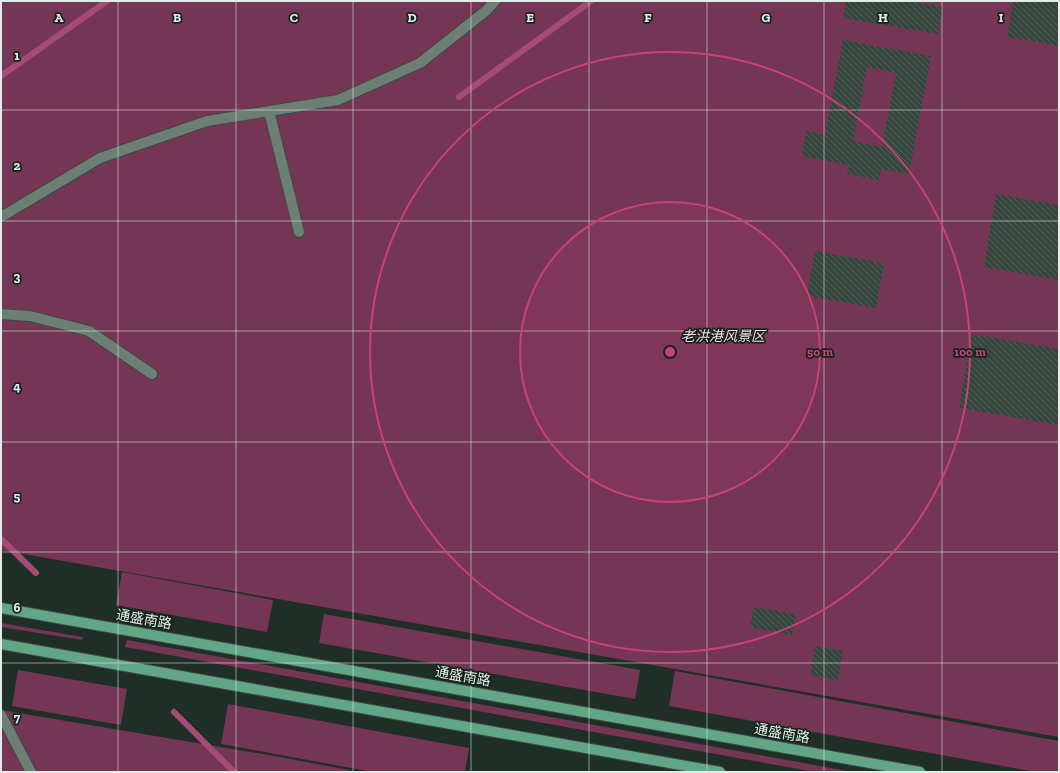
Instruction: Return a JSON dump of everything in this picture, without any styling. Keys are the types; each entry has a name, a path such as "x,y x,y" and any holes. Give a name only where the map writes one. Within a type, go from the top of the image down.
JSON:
{"main road":[{"name":"通盛南路","path":"1,608 920,772"},
{"path":"1,644 720,772"}],"lane":[{"path":"1,217 100,158 207,121 338,100 420,63 487,10 495,1"},
{"path":"269,111 299,232"},
{"path":"1,314 30,316 89,331 152,374"},
{"path":"1,715 31,772"}],"green space":[{"name":"老洪港风景区","path":"1,1 1059,1 1059,737 1,550"},
{"path":"122,572 273,600 267,632 116,605"},
{"path":"324,614 640,670 635,699 319,643"},
{"path":"1,623 83,637 82,640 1,627"},
{"path":"127,640 853,772 815,772 125,647"},
{"path":"18,670 127,689 121,725 12,706"},
{"path":"675,671 1059,741 1059,772 1036,772 669,706"},
{"path":"228,704 469,748 465,772 373,772 221,744"},
{"path":"1,710 280,757 359,772 1,772"}],"building":[{"path":"846,1 909,1 943,7 938,34 843,18"},
{"path":"1013,1 1059,1 1059,46 1007,37"},
{"path":"843,40 931,56 909,174 881,169 879,180 847,174 849,165 802,156 806,131 825,135","holes":["867,67 896,73 882,147 853,141"]},
{"path":"996,194 1059,205 1059,280 984,267"},
{"path":"815,251 884,263 876,308 807,296"},
{"path":"972,334 1059,349 1059,425 959,408"},
{"path":"754,607 796,614 792,635 750,627"},
{"path":"815,646 843,651 838,680 810,675"}],"waterway":[{"path":"1,76 107,1"},
{"path":"459,97 591,1"},
{"path":"1,539 36,573"},
{"path":"174,712 234,772"}]}
